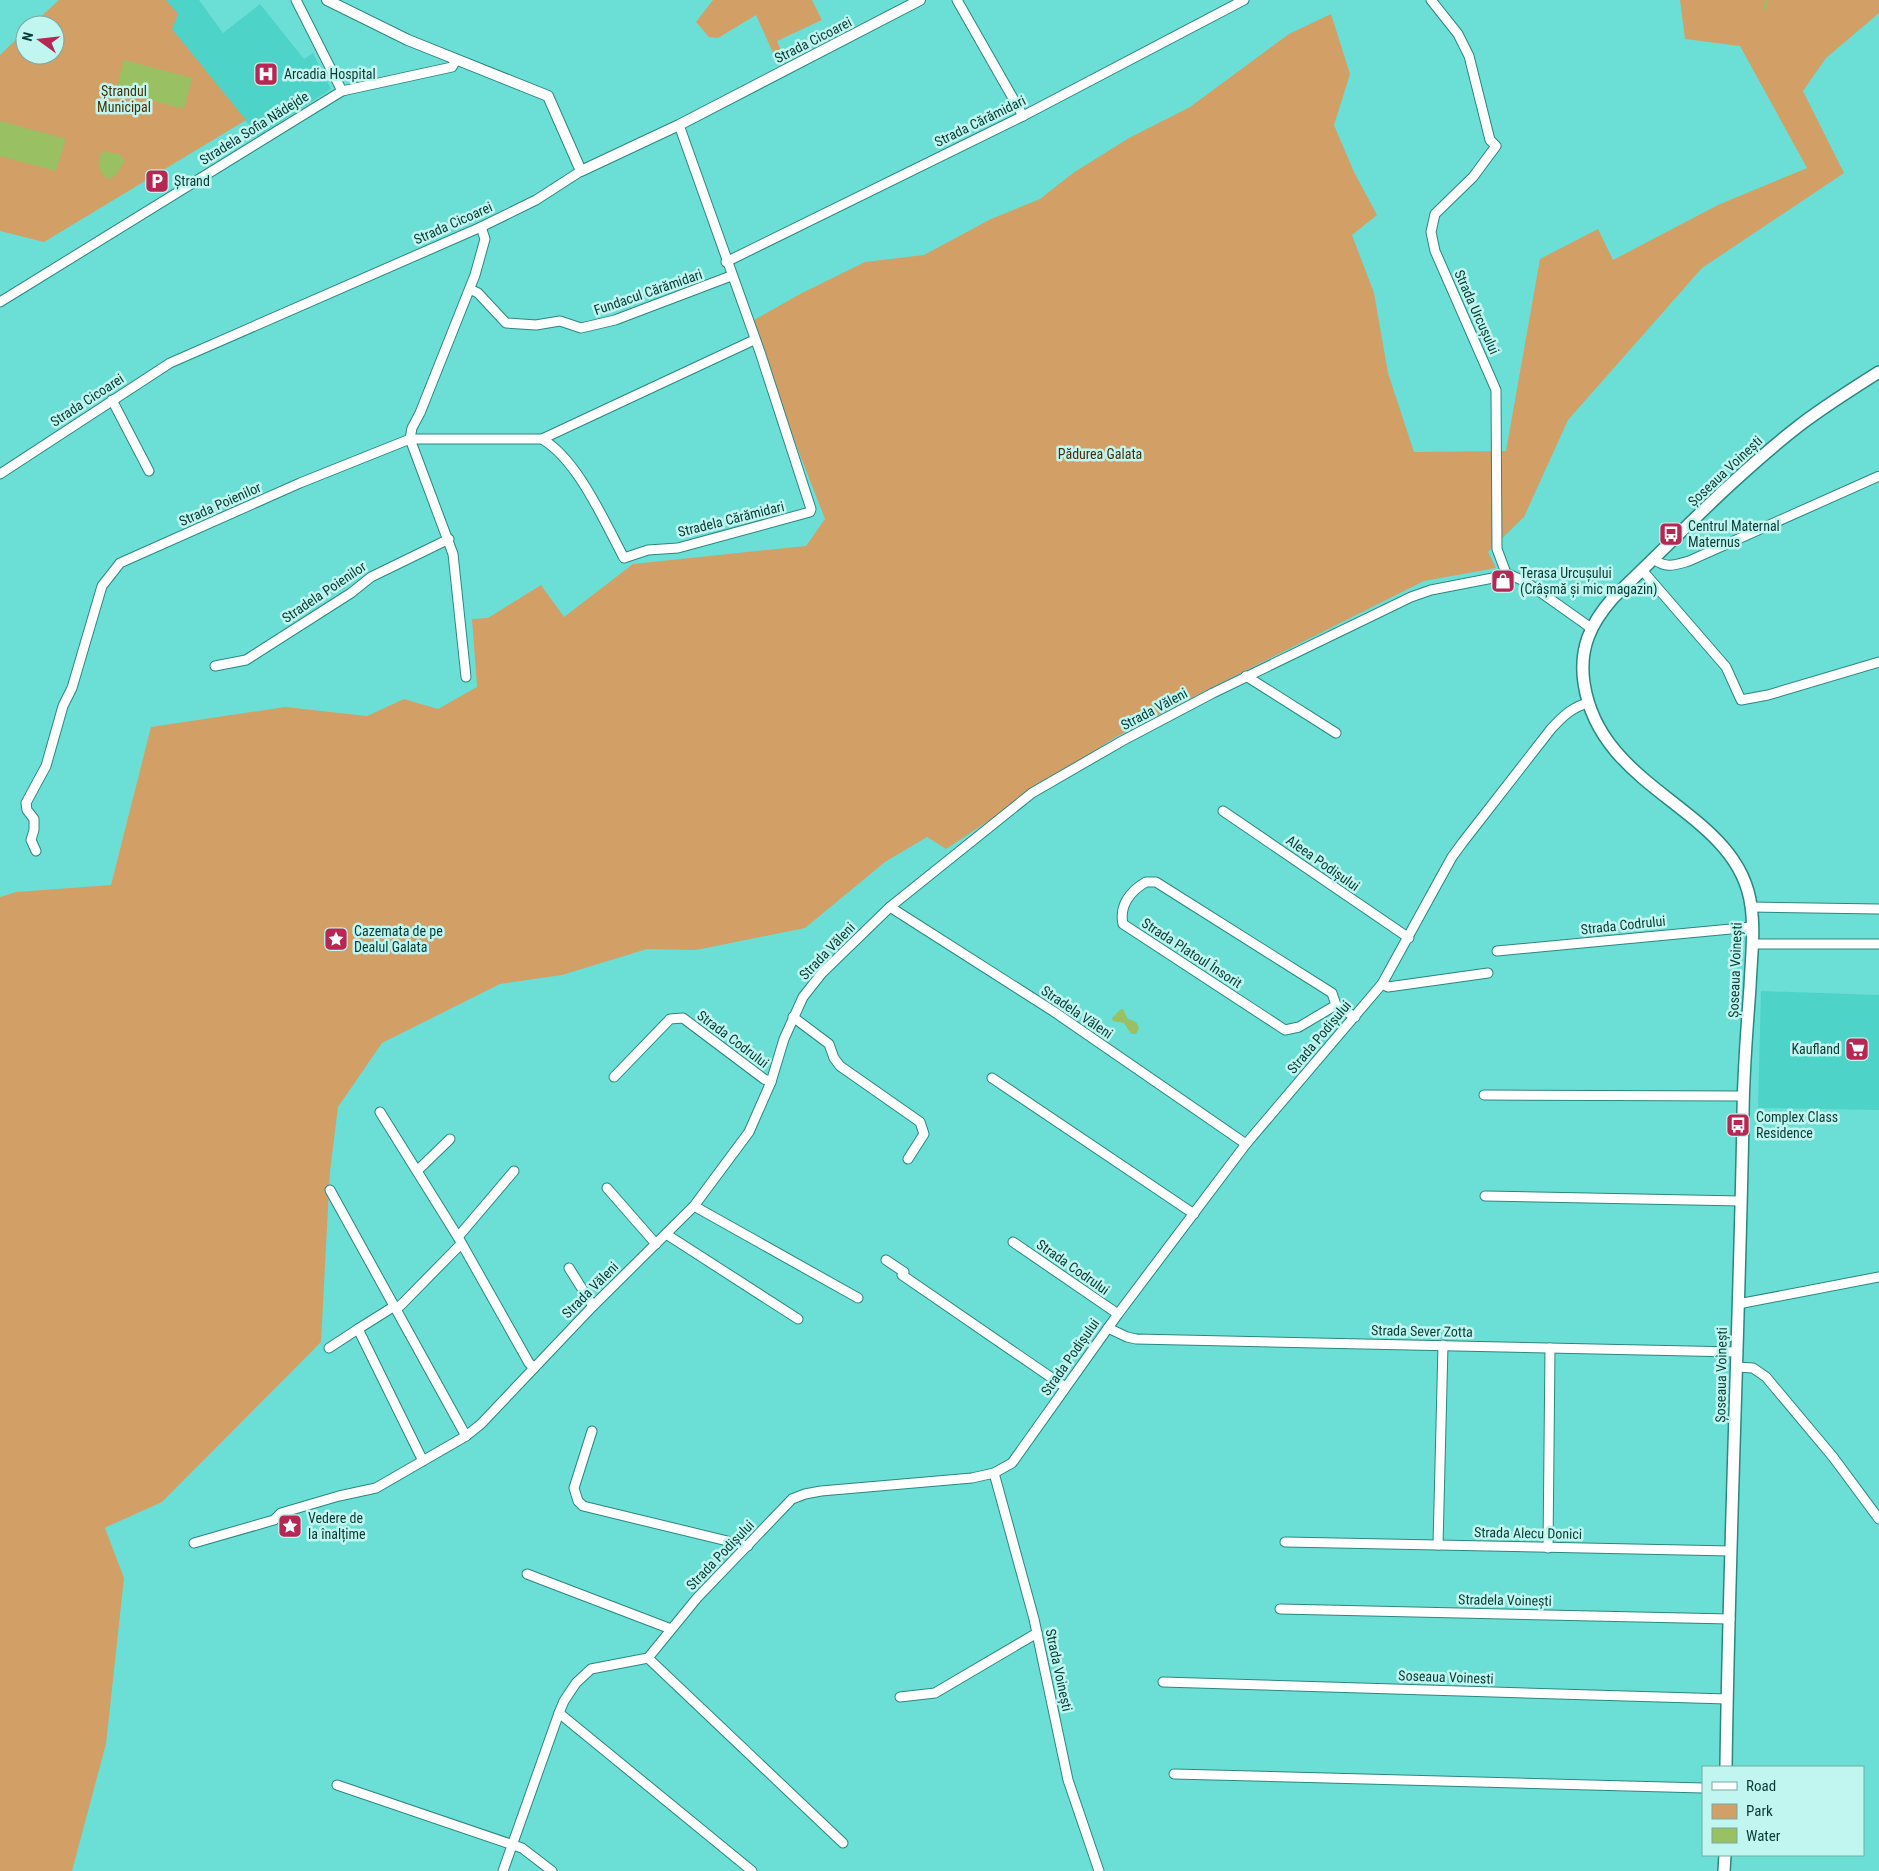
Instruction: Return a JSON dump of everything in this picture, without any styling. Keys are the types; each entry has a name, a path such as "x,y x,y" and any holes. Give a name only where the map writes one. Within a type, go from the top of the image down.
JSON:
{"main road":[{"name":"Șoseaua Voinești","path":"1726,1766 1743,1096 1752,944 1752,907 1744,876 1736,861 1710,835 1620,758 1600,733 1589,703 1582,661 1591,628 1599,613 1642,570 1780,441 1879,372"},
{"path":"1724,1871 1725,1856"}],"street":[{"path":"296,0 342,91"},
{"path":"327,0 408,40 548,96 581,171"},
{"name":"Strada Cicoarei","path":"0,474 112,400 185,356 481,227 536,200 581,171 678,126 920,0"},
{"path":"958,0 1023,116"},
{"name":"Strada Cărămidari","path":"726,262 1023,116 1244,0"},
{"name":"Strada Urcușului","path":"1432,0 1458,34 1469,56 1490,140 1496,146 1473,177 1435,214 1431,232 1435,251 1496,390 1497,549 1506,573"},
{"name":"Stradela Sofia Nădejde","path":"0,302 342,91 452,67 456,60"},
{"name":"Stradela Cărămidari","path":"542,439 555,446 572,465 624,558 648,550 678,548 807,514 811,509 754,340 678,126"},
{"path":"466,677 453,554 449,539 410,439 412,428 420,413 470,289 485,239 481,227"},
{"name":"Fundacul Cărămidari","path":"470,289 478,293 506,323 536,325 560,321 581,328 632,315 731,276"},
{"path":"410,439 542,439 754,340"},
{"path":"112,400 149,471"},
{"name":"Strada Poienilor","path":"36,851 31,840 34,830 34,819 27,810 26,803 46,766 62,706 72,688 102,586 108,575 120,563 300,483 410,439"},
{"path":"1654,559 1661,565 1670,566 1689,561 1879,476"},
{"name":"Stradela Poienilor","path":"215,666 246,660 351,593 371,577 449,539"},
{"path":"1642,570 1726,667 1741,700 1768,695 1879,662"},
{"path":"1506,573 1526,582 1591,628"},
{"name":"Strada Văleni","path":"194,1543 274,1520 281,1514 339,1496 376,1488 466,1436 481,1424 593,1306 694,1206 748,1132 771,1082 793,1017 803,997 822,973 890,907 1032,793 1122,741 1246,676 1411,597 1431,590 1498,577 1506,573"},
{"path":"1246,676 1336,733"},
{"name":"Strada Podișului","path":"648,1658 671,1629 792,1500 805,1494 972,1478 994,1473 1012,1463 1118,1314 1246,1144 1382,984 1409,938 1452,856 1551,729 1564,715 1580,704 1589,703"},
{"name":"Aleea Podișului","path":"1223,811 1409,938"},
{"path":"964,846 970,855"},
{"name":"Strada Platoul Însorit","path":"1146,882 1156,882 1332,993 1336,1005 1298,1028 1285,1030 1123,924 1121,915 1123,907 1136,888 1146,882"},
{"name":"Stradela Văleni","path":"890,907 894,912 1053,1011 1246,1144"},
{"path":"1752,907 1879,909"},
{"name":"Strada Codrului","path":"1497,951 1752,928"},
{"path":"1752,944 1879,944"},
{"path":"1382,984 1388,988 1488,973"},
{"path":"1336,1005 1355,1017"},
{"path":"793,1017 829,1044 834,1058 840,1066 920,1122 924,1134 908,1159"},
{"name":"Strada Codrului","path":"614,1077 670,1019 683,1018 764,1079 771,1082"},
{"path":"992,1078 1194,1214"},
{"path":"1484,1095 1743,1096"},
{"path":"380,1112 459,1240 528,1364 534,1368"},
{"path":"417,1171 450,1139"},
{"path":"329,1348 400,1306 459,1240 514,1171"},
{"path":"607,1188 656,1244"},
{"path":"330,1190 466,1436"},
{"path":"1485,1196 1741,1201"},
{"path":"694,1206 858,1298"},
{"path":"666,1234 798,1319"},
{"name":"Strada Codrului","path":"1013,1242 1118,1314"},
{"path":"886,1260 904,1272 902,1275 1065,1387"},
{"path":"569,1268 593,1306"},
{"path":"1738,1304 1879,1277"},
{"name":"Strada Sever Zotta","path":"1108,1328 1136,1339 1737,1352"},
{"path":"358,1330 424,1461"},
{"path":"1438,1545 1443,1345"},
{"path":"1548,1548 1550,1348"},
{"path":"1737,1368 1752,1368 1766,1377 1833,1457 1879,1519"},
{"path":"592,1431 574,1488 578,1501 584,1506 748,1546"},
{"name":"Strada Voinești","path":"994,1473 1037,1633 1068,1780 1099,1871"},
{"name":"Strada Alecu Donici","path":"1285,1542 1731,1550"},
{"path":"527,1574 671,1629"},
{"name":"Stradela Voinești","path":"1280,1609 1730,1619"},
{"path":"900,1697 935,1693 1037,1633"},
{"path":"503,1871 559,1713 564,1701 576,1683 591,1669 648,1658 843,1843"},
{"name":"Soseaua Voinesti","path":"1163,1682 1728,1699"},
{"path":"559,1713 752,1871"},
{"path":"1174,1774 1702,1788"},
{"path":"337,1785 522,1848 552,1871"}],"shaded area":[{"name":"Arcadia Hospital","path":"166,0 199,0 223,33 260,4 304,59 313,53 331,89 258,136 171,29"},
{"path":"1761,991 1879,995 1879,1110 1758,1108"}],"green space":[{"name":"Ștrandul Municipal","path":"59,0 166,0 178,14 172,29 246,120 44,242 0,231 0,55 15,41 15,65 65,65 65,15 43,15"},
{"path":"713,0 812,0 822,20 777,41 785,61 778,64 756,15 718,38 709,37 696,22"},
{"name":"Pădurea Galata","path":"1680,0 1879,0 1879,13 1826,58 1803,91 1844,173 1702,268 1568,420 1524,517 1488,552 1496,568 1424,581 1114,738 946,849 927,837 885,862 805,928 696,950 647,949 562,975 500,984 382,1043 338,1107 330,1171 321,1342 162,1502 102,1529 105,1528 124,1578 106,1744 72,1871 0,1871 0,897 16,892 111,885 151,727 285,707 367,716 404,699 438,709 477,687 472,619 488,618 541,585 564,617 633,564 806,546 825,519 760,352 754,320 802,293 865,262 924,255 991,219 1040,199 1073,173 1129,138 1190,107 1289,34 1331,14 1350,74 1334,125 1354,172 1377,215 1352,235 1374,293 1388,373 1414,452 1506,451 1540,259 1598,229 1613,260 1718,205 1807,168 1740,46 1685,39"}],"water":[{"path":"124,60 192,78 184,109 116,91"},
{"path":"0,121 66,139 56,171 0,156"},
{"path":"106,151 118,153 125,161 115,176 108,179 102,174 99,164 101,153"},
{"path":"1123,1009 1128,1019 1136,1022 1139,1028 1136,1034 1131,1034 1124,1023 1113,1021 1112,1018"}],"waterway":[{"path":"1765,9 1767,0"}],"place":[{"name":"Arcadia Hospital","path":"266,74"},
{"name":"Ștrand","path":"157,181"},
{"name":"Centrul Maternal Maternus","path":"1671,534"},
{"name":"Terasa Urcușului (Crâșmă și mic magazin)","path":"1503,581"},
{"name":"Cazemata de pe Dealul Galata","path":"336,939"},
{"name":"Kaufland","path":"1857,1049"},
{"name":"Complex Class Residence","path":"1738,1125"},
{"name":"Vedere de la înalțime","path":"290,1526"}]}
